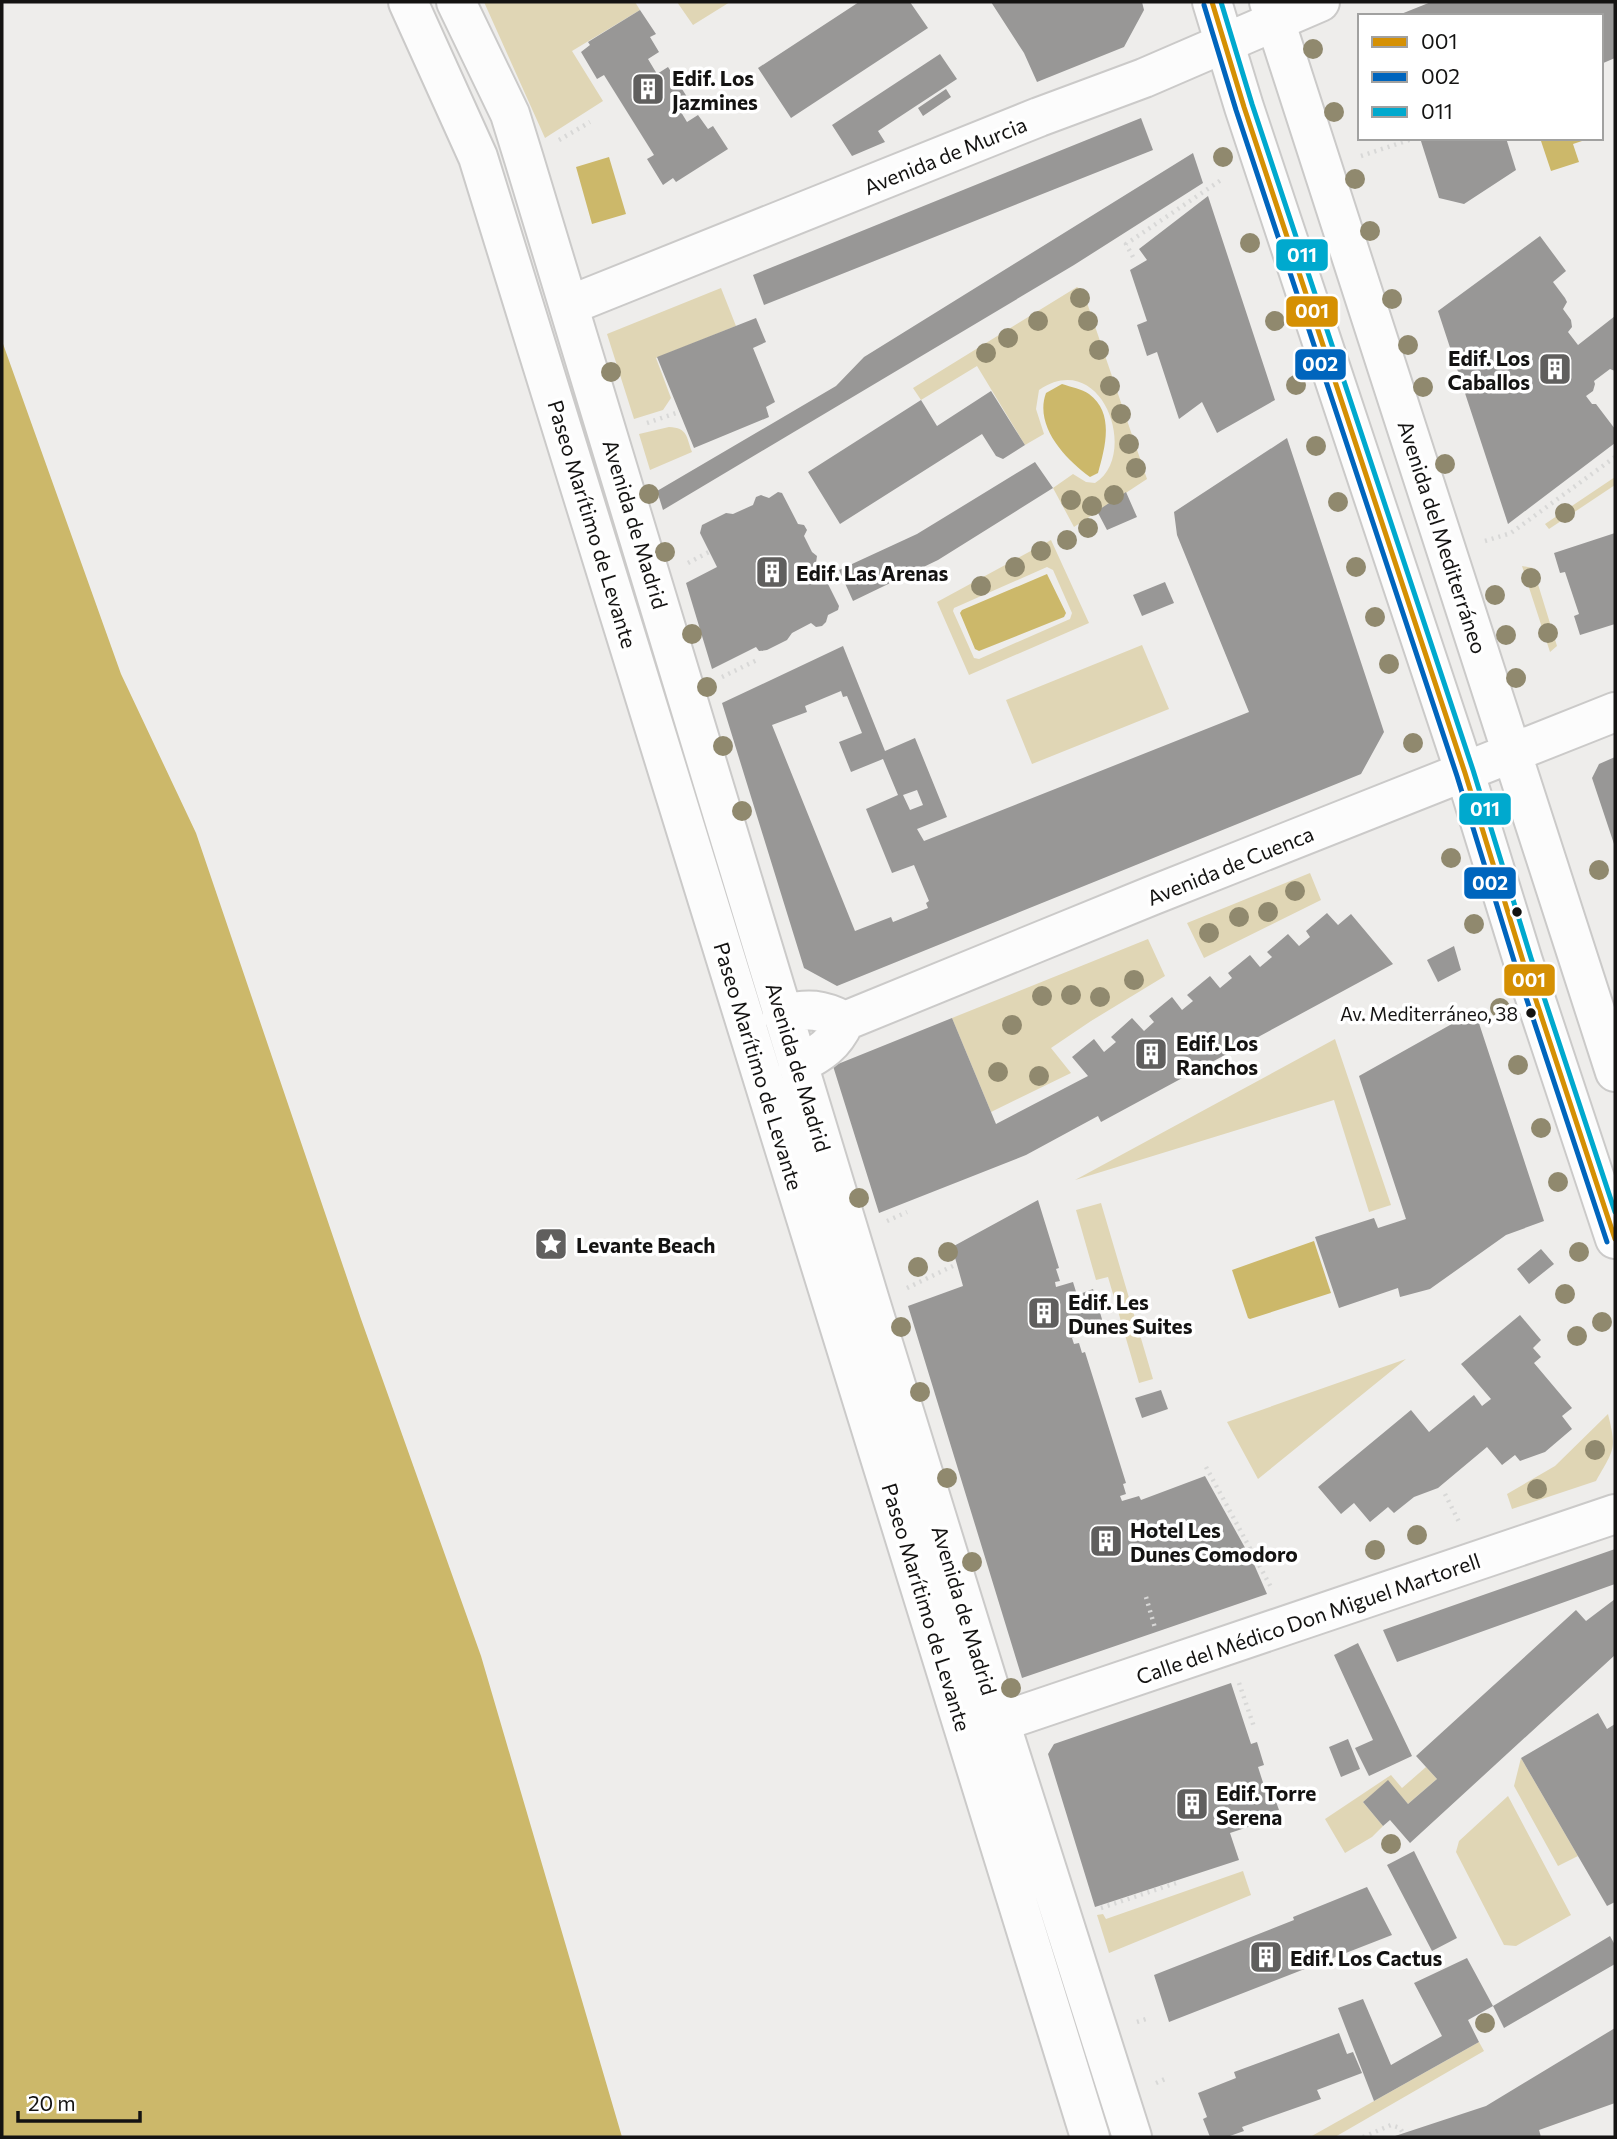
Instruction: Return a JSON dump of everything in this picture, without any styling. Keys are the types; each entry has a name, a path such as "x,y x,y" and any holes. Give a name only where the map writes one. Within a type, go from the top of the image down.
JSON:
{"street":[{"name":"Paseo Marítimo de Levante","path":"408,2 478,157 1090,2137"},
{"name":"Avenida de Madrid","path":"456,2 510,114 870,1301 1132,2137"},
{"path":"1212,2 1615,1239"},
{"name":"Avenida de Murcia","path":"570,305 1143,78 1225,42 1272,11 1320,2"},
{"name":"Avenida del Mediterráneo","path":"1272,11 1615,1072"},
{"name":"Avenida de Cuenca","path":"845,1021 1615,712"},
{"path":"782,1014 805,1009 827,1012 845,1021 838,1037 819,1054 798,1065"},
{"name":"Calle del Médico Don Miguel Martorell","path":"1000,1722 1615,1514"}],"path":[{"path":"1324,169 1409,140"},
{"path":"1133,257 1126,244 1260,155"},
{"path":"1448,553 1511,533 1615,457"},
{"path":"870,1301 923,1282 957,1264"},
{"path":"1206,1467 1269,1582 1289,1625"},
{"path":"1146,1597 1157,1632"},
{"path":"1063,1921 1176,1883"},
{"path":"1363,2137 1391,2125 1400,2128 1404,2133"}],"shaded area":[{"path":"484,2 635,2 640,10 572,51 603,101 545,138"},
{"path":"677,2 730,2 693,25"},
{"path":"1541,140 1585,140 1573,144 1579,162 1551,171"},
{"path":"609,157 626,214 592,224 576,167"},
{"path":"1077,287 1083,291 1147,479 1074,527 1053,488 1073,474 1086,482 1095,483 1108,469 1114,451 1114,430 1107,410 1096,393 1081,382 1061,381 1039,390 1036,409 1044,434 1025,445 977,366 921,400 913,388"},
{"path":"721,288 736,326 656,358 671,398 663,410 634,419 607,334"},
{"path":"2,341 121,674 196,833 361,1319 481,1656 622,2137 2,2137"},
{"path":"1062,384 1089,394 1102,411 1106,431 1103,453 1098,473 1090,477 1071,461 1054,441 1044,418 1046,393"},
{"path":"669,427 683,431 692,452 650,470 639,434"},
{"path":"1615,477 1615,485 1549,529 1545,524"},
{"path":"1051,540 1089,623 969,675 937,602","holes":["1047,567 1053,570 1072,613 1070,619 979,659 974,658 954,608"]},
{"path":"1522,566 1533,568 1557,646 1550,652"},
{"path":"1047,574 1066,613 1064,617 979,651 975,649 960,613 962,610"},
{"path":"1142,645 1169,709 1032,764 1006,700"},
{"path":"1310,873 1321,900 1204,958 1187,923"},
{"path":"1148,939 1165,976 1051,1048 1071,1073 991,1112 952,1018"},
{"path":"1335,1039 1391,1205 1369,1212 1334,1100 1075,1180"},
{"path":"1101,1203 1153,1379 1139,1383 1108,1277 1096,1280 1076,1210"},
{"path":"1314,1241 1331,1293 1248,1318 1232,1270"},
{"path":"1406,1359 1263,1475 1258,1479 1227,1422"},
{"path":"1608,1414 1612,1449 1596,1481 1512,1509 1507,1494 1555,1466"},
{"path":"1521,1758 1578,1856 1558,1866 1514,1786"},
{"path":"1426,1767 1437,1779 1408,1804 1388,1781 1363,1802 1383,1826 1372,1837 1345,1853 1325,1819 1391,1775 1402,1788"},
{"path":"1508,1796 1571,1915 1516,1946 1504,1945 1456,1852 1459,1841"},
{"path":"1243,1871 1251,1895 1109,1953 1097,1915 1103,1914 1106,1919"},
{"path":"1479,2042 1484,2051 1335,2137 1310,2137"}],"building":[{"path":"859,2 910,2 928,28 791,118 758,68"},
{"path":"991,2 1142,2 1144,10 1124,47 1037,82 1024,53"},
{"path":"1431,2 1615,2 1615,58 1603,63 1603,14 1401,14"},
{"name":"Edif. Los Jazmines","path":"640,10 656,34 650,37 659,52 648,59 657,74 668,67 689,100 678,107 687,122 698,115 708,129 713,126 728,149 676,182 673,178 663,185 647,159 654,155 604,75 597,79 581,52 590,45 588,42"},
{"path":"940,54 957,79 878,131 885,142 852,156 832,125"},
{"path":"946,89 951,97 923,116 918,108"},
{"path":"1141,118 1153,150 764,305 753,275"},
{"path":"1421,140 1507,140 1516,170 1464,204 1439,198"},
{"path":"1193,153 1203,183 1074,265 663,510 657,491 836,386 864,357"},
{"path":"1208,196 1275,400 1217,433 1202,402 1179,419 1157,352 1147,356 1137,325 1147,321 1130,270 1147,260 1139,249"},
{"name":"Edif. Los Caballos","path":"1540,236 1566,271 1553,282 1567,302 1563,309 1571,320 1572,327 1568,332 1578,345 1615,316 1615,371 1610,369 1594,381 1593,391 1586,396 1592,404 1596,404 1615,429 1615,443 1508,524 1438,311"},
{"path":"756,318 766,342 753,348 775,402 766,407 769,417 694,448 657,357"},
{"path":"991,391 1025,445 1003,459 996,456 982,434 840,524 808,472 921,400 937,426"},
{"path":"1287,438 1384,732 1361,774 837,986 804,968 722,703 843,646 885,751 915,738 947,817 917,829 924,841 1249,712 1177,535 1174,512","holes":["841,691 843,697 847,696 862,733 839,742 851,772 883,759 898,795 866,809 892,873 914,865 929,901 926,903 928,908 893,922 891,917 855,931 772,725 807,712 805,706","917,790 923,805 910,810 903,795"]},
{"path":"1035,462 1053,488 938,560 853,601 839,570 917,534"},
{"name":"Edif. Las Arenas","path":"778,492 782,493 798,524 804,525 807,530 804,536 817,556 816,563 822,563 825,567 823,574 839,606 838,610 828,615 822,626 816,627 811,623 767,650 759,651 756,647 712,669 686,583 717,567 700,533 702,525 726,513 733,514 753,505 756,497 761,495 769,498"},
{"path":"1126,492 1137,517 1107,530 1097,511"},
{"path":"1615,533 1615,624 1580,635 1574,616 1579,614 1565,572 1560,573 1554,553"},
{"path":"1165,582 1174,603 1142,616 1133,595"},
{"path":"1615,757 1615,847 1592,778 1599,764"},
{"name":"Edif. Los Ranchos","path":"1327,913 1338,925 1351,914 1393,964 1101,1122 1098,1116 1026,1155 879,1213 833,1066 952,1018 996,1124 1088,1076 1072,1057 1094,1039 1104,1052 1116,1042 1111,1037 1132,1018 1144,1031 1154,1022 1149,1016 1172,997 1182,1010 1193,1001 1187,995 1210,976 1220,988 1232,978 1228,973 1250,955 1260,967 1272,957 1267,952 1288,934 1299,946 1310,937 1306,931"},
{"path":"1454,946 1461,970 1438,982 1427,960"},
{"path":"1475,1011 1544,1221 1506,1235 1430,1289 1400,1297 1398,1288 1339,1308 1315,1237 1374,1218 1378,1228 1406,1219 1359,1076"},
{"path":"1038,1200 1059,1268 1056,1269 1060,1281 1055,1282 1056,1287 1073,1282 1077,1295 1093,1289 1104,1326 1072,1338 1074,1344 1079,1343 1082,1353 1085,1352 1126,1483 1123,1484 1126,1494 1120,1496 1122,1501 1139,1496 1141,1500 1205,1476 1253,1562 1267,1594 1022,1678 908,1306 963,1286 952,1247"},
{"path":"1541,1249 1554,1264 1529,1284 1517,1269"},
{"path":"1520,1315 1541,1340 1533,1348 1541,1357 1534,1363 1572,1408 1562,1416 1572,1429 1545,1452 1520,1461 1515,1455 1502,1465 1487,1447 1438,1488 1414,1497 1394,1513 1388,1507 1370,1522 1354,1503 1341,1514 1318,1487 1411,1410 1429,1432 1474,1395 1482,1406 1491,1399 1461,1364"},
{"path":"1161,1390 1168,1409 1142,1418 1135,1398"},
{"path":"1615,1549 1615,1584 1397,1662 1383,1630"},
{"path":"1615,1599 1615,1655 1410,1843 1390,1820 1383,1826 1363,1802 1388,1780 1408,1804 1437,1779 1416,1756 1576,1610 1586,1621"},
{"path":"1358,1643 1412,1756 1369,1776 1355,1748 1373,1740 1334,1655"},
{"path":"1231,1683 1251,1744 1257,1742 1264,1765 1258,1767 1268,1798 1274,1796 1279,1810 1266,1814 1269,1820 1230,1833 1239,1860 1095,1907 1048,1754 1054,1744"},
{"path":"1598,1713 1607,1729 1615,1724 1615,1902 1607,1906 1521,1758"},
{"path":"1348,1739 1360,1769 1341,1777 1329,1747"},
{"path":"1414,1851 1457,1938 1432,1951 1387,1865"},
{"name":"Edif. Los Cactus","path":"1367,1887 1392,1935 1169,2022 1154,1975 1294,1920 1293,1917"},
{"path":"1610,1936 1615,1945 1615,1964 1504,2028 1493,2006"},
{"path":"1467,1958 1493,2006 1468,2020 1479,2042 1374,2101 1338,2008 1363,1999 1391,2065 1442,2036 1414,1983"},
{"path":"1615,2028 1615,2103 1539,2130 1541,2137 1392,2137 1486,2106"},
{"path":"1339,2033 1347,2054 1353,2052 1362,2073 1317,2090 1321,2099 1242,2127 1244,2131 1227,2137 1210,2137 1203,2119 1207,2117 1198,2093 1236,2078 1234,2072"}],"transit line":[{"name":"001","path":"1212,2 1615,1239"},
{"name":"011","path":"1221,2 1252,104 1473,770 1531,958 1615,1212"},
{"name":"002","path":"1204,5 1607,1242"}],"place":[{"name":"Edif. Los Jazmines","path":"648,89"},
{"name":"Edif. Los Caballos","path":"1555,369"},
{"name":"Edif. Las Arenas","path":"772,572"},
{"name":"Av. Mediterráneo, 38","path":"1531,1013"},
{"name":"Edif. Los Ranchos","path":"1151,1054"},
{"name":"Levante Beach","path":"551,1244"},
{"name":"Edif. Les Dunes Suites","path":"1044,1313"},
{"name":"Hotel Les Dunes Comodoro","path":"1106,1541"},
{"name":"Edif. Torre Serena","path":"1192,1804"},
{"name":"Edif. Los Cactus","path":"1266,1957"}]}
